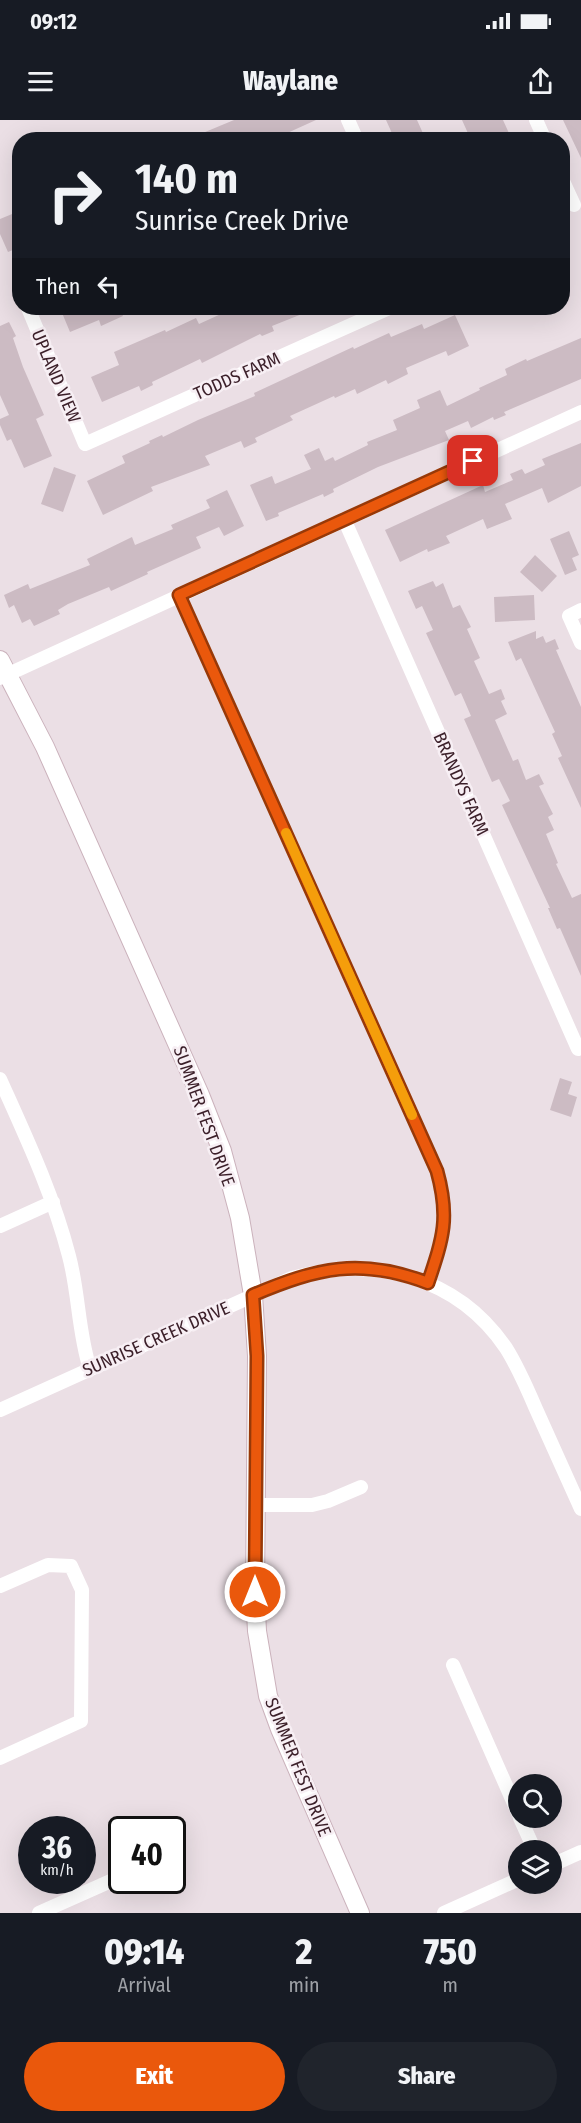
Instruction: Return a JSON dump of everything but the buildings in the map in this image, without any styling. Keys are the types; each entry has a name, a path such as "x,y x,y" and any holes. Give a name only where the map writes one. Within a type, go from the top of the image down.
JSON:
{"street":[{"path":"570,196 574,205"},
{"name":"UPLAND VIEW","path":"31,315 85,444"},
{"name":"TODDS FARM","path":"85,444 373,315"},
{"path":"3,671 179,595 581,412"},
{"name":"BRANDYS FARM","path":"344,519 580,1048"},
{"path":"179,595 437,1171 443,1191 445,1212 438,1252 428,1283"},
{"path":"575,613 581,644"},
{"name":"SUMMER FEST DRIVE","path":"3,671 45,747 200,1095 222,1151 240,1218 253,1295 257,1356 255,1505 257,1631 268,1696 280,1729 360,1913"},
{"path":"0,1079 53,1202 70,1258 81,1336 90,1369"},
{"path":"0,1226 53,1202"},
{"name":"SUNRISE CREEK DRIVE","path":"0,1410 292,1278 330,1269 375,1269 395,1272 428,1283 447,1294 471,1311 504,1346 515,1363 581,1509"},
{"path":"255,1505 312,1505 328,1501 361,1486"},
{"path":"0,1586 48,1565 71,1566 82,1590 81,1721 0,1758"},
{"path":"453,1665 508,1789"},
{"path":"562,1861 581,1852"},
{"path":"39,1913 108,1882"},
{"path":"444,1913 508,1885"}],"slow traffic":[{"path":"286,833 412,1115"}],"route":[{"path":"255,1592 257,1356 253,1295 292,1278 330,1269 375,1269 395,1272 428,1283 438,1252 445,1212 443,1191 437,1171 179,595 473,461"}]}
